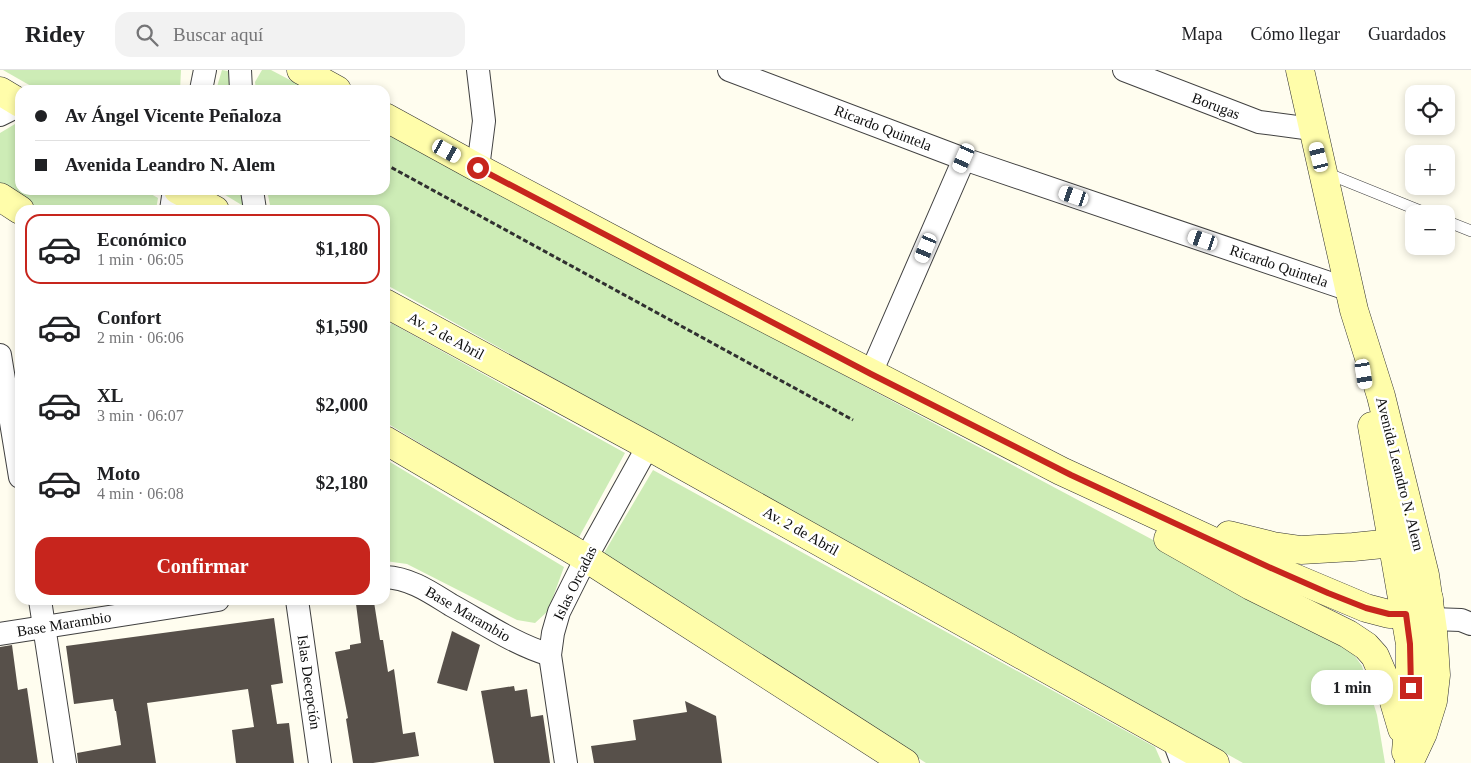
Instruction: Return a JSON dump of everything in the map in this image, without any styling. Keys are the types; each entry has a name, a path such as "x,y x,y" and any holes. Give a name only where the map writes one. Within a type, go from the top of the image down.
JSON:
{"street":[{"path":"202,85 205,70"},
{"path":"240,70 241,85"},
{"path":"301,70 328,85"},
{"path":"478,70 484,121 478,168"},
{"name":"Ricardo Quintela","path":"729,70 1352,300"},
{"name":"Borugas","path":"1124,70 1258,122 1312,128"},
{"path":"1300,70 1352,300"},
{"path":"0,91 15,101"},
{"path":"0,115 15,107"},
{"path":"390,120 478,168 871,374 1103,490 1271,568 1366,608 1389,614 1423,604 1471,624"},
{"path":"871,374 964,158"},
{"path":"186,195 205,205"},
{"path":"0,197 15,207"},
{"name":"Avenida Leandro N. Alem","path":"1352,300 1375,448 1393,543 1423,604"},
{"name":"Avenida Leandro N. Alem","path":"1352,300 1380,396 1423,604 1410,644 1411,675 1407,756"},
{"name":"Av. 2 de Abril","path":"390,306 648,446 1178,751 1215,763"},
{"path":"0,355 15,446"},
{"path":"390,443 586,558 905,763"},
{"name":"Islas Orcadas","path":"566,763 550,655 553,633 559,612 586,558 648,446"},
{"path":"1071,475 1113,489 1209,529 1242,540 1301,550 1401,543 1409,548 1423,604"},
{"path":"1103,490 1124,512 1165,537 1252,586 1348,634 1366,646 1374,656 1392,695 1407,756"},
{"name":"Base Marambio","path":"390,577 417,584 518,643 550,655"},
{"path":"41,605 65,763"},
{"name":"Base Marambio","path":"0,634 186,605"},
{"name":"Islas Decepción","path":"298,605 320,763"}],"lane":[{"path":"1323,171 1406,205"},
{"path":"1455,225 1471,231"}],"path":[{"path":"390,167 853,420"}],"green space":[{"path":"3,70 181,70 180,85 29,85"},
{"path":"222,70 232,72 231,85 218,85"},
{"path":"262,70 271,70 300,85 255,85 255,82"},
{"path":"15,124 15,193 0,184 0,133"},
{"path":"390,134 1347,645 1362,666 1377,715 1385,763 1243,763 390,287 390,205 270,205 268,195 390,195"},
{"path":"18,195 153,195 158,198 157,205 34,205"},
{"path":"225,195 242,195 245,205"},
{"path":"391,323 625,453 578,539 390,425"},
{"path":"390,462 564,567 548,611 535,623 517,620 407,564 390,562"},
{"path":"653,470 1155,747 1162,763 926,763 604,553"}],"building":[{"path":"356,605 374,605 380,640 383,640 388,672 394,669 403,734 415,732 419,756 373,763 353,763 346,719 348,718 335,652 350,649 350,645 361,643"},
{"path":"274,618 283,683 271,685 277,724 289,723 294,763 236,763 232,730 254,727 248,689 147,703 156,763 78,763 77,753 121,745 113,699 74,704 66,646"},
{"path":"452,631 480,645 467,691 437,683"},
{"path":"12,645 18,690 27,688 38,763 0,763 0,647"},
{"path":"514,686 515,691 527,689 531,717 543,715 550,763 494,763 481,691"},
{"path":"685,701 716,716 722,763 594,763 591,746 636,740 633,720 687,712"}],"route":[{"path":"478,168 871,374 1071,475 1328,593 1366,608 1389,614 1406,614 1410,644 1411,688"}]}
